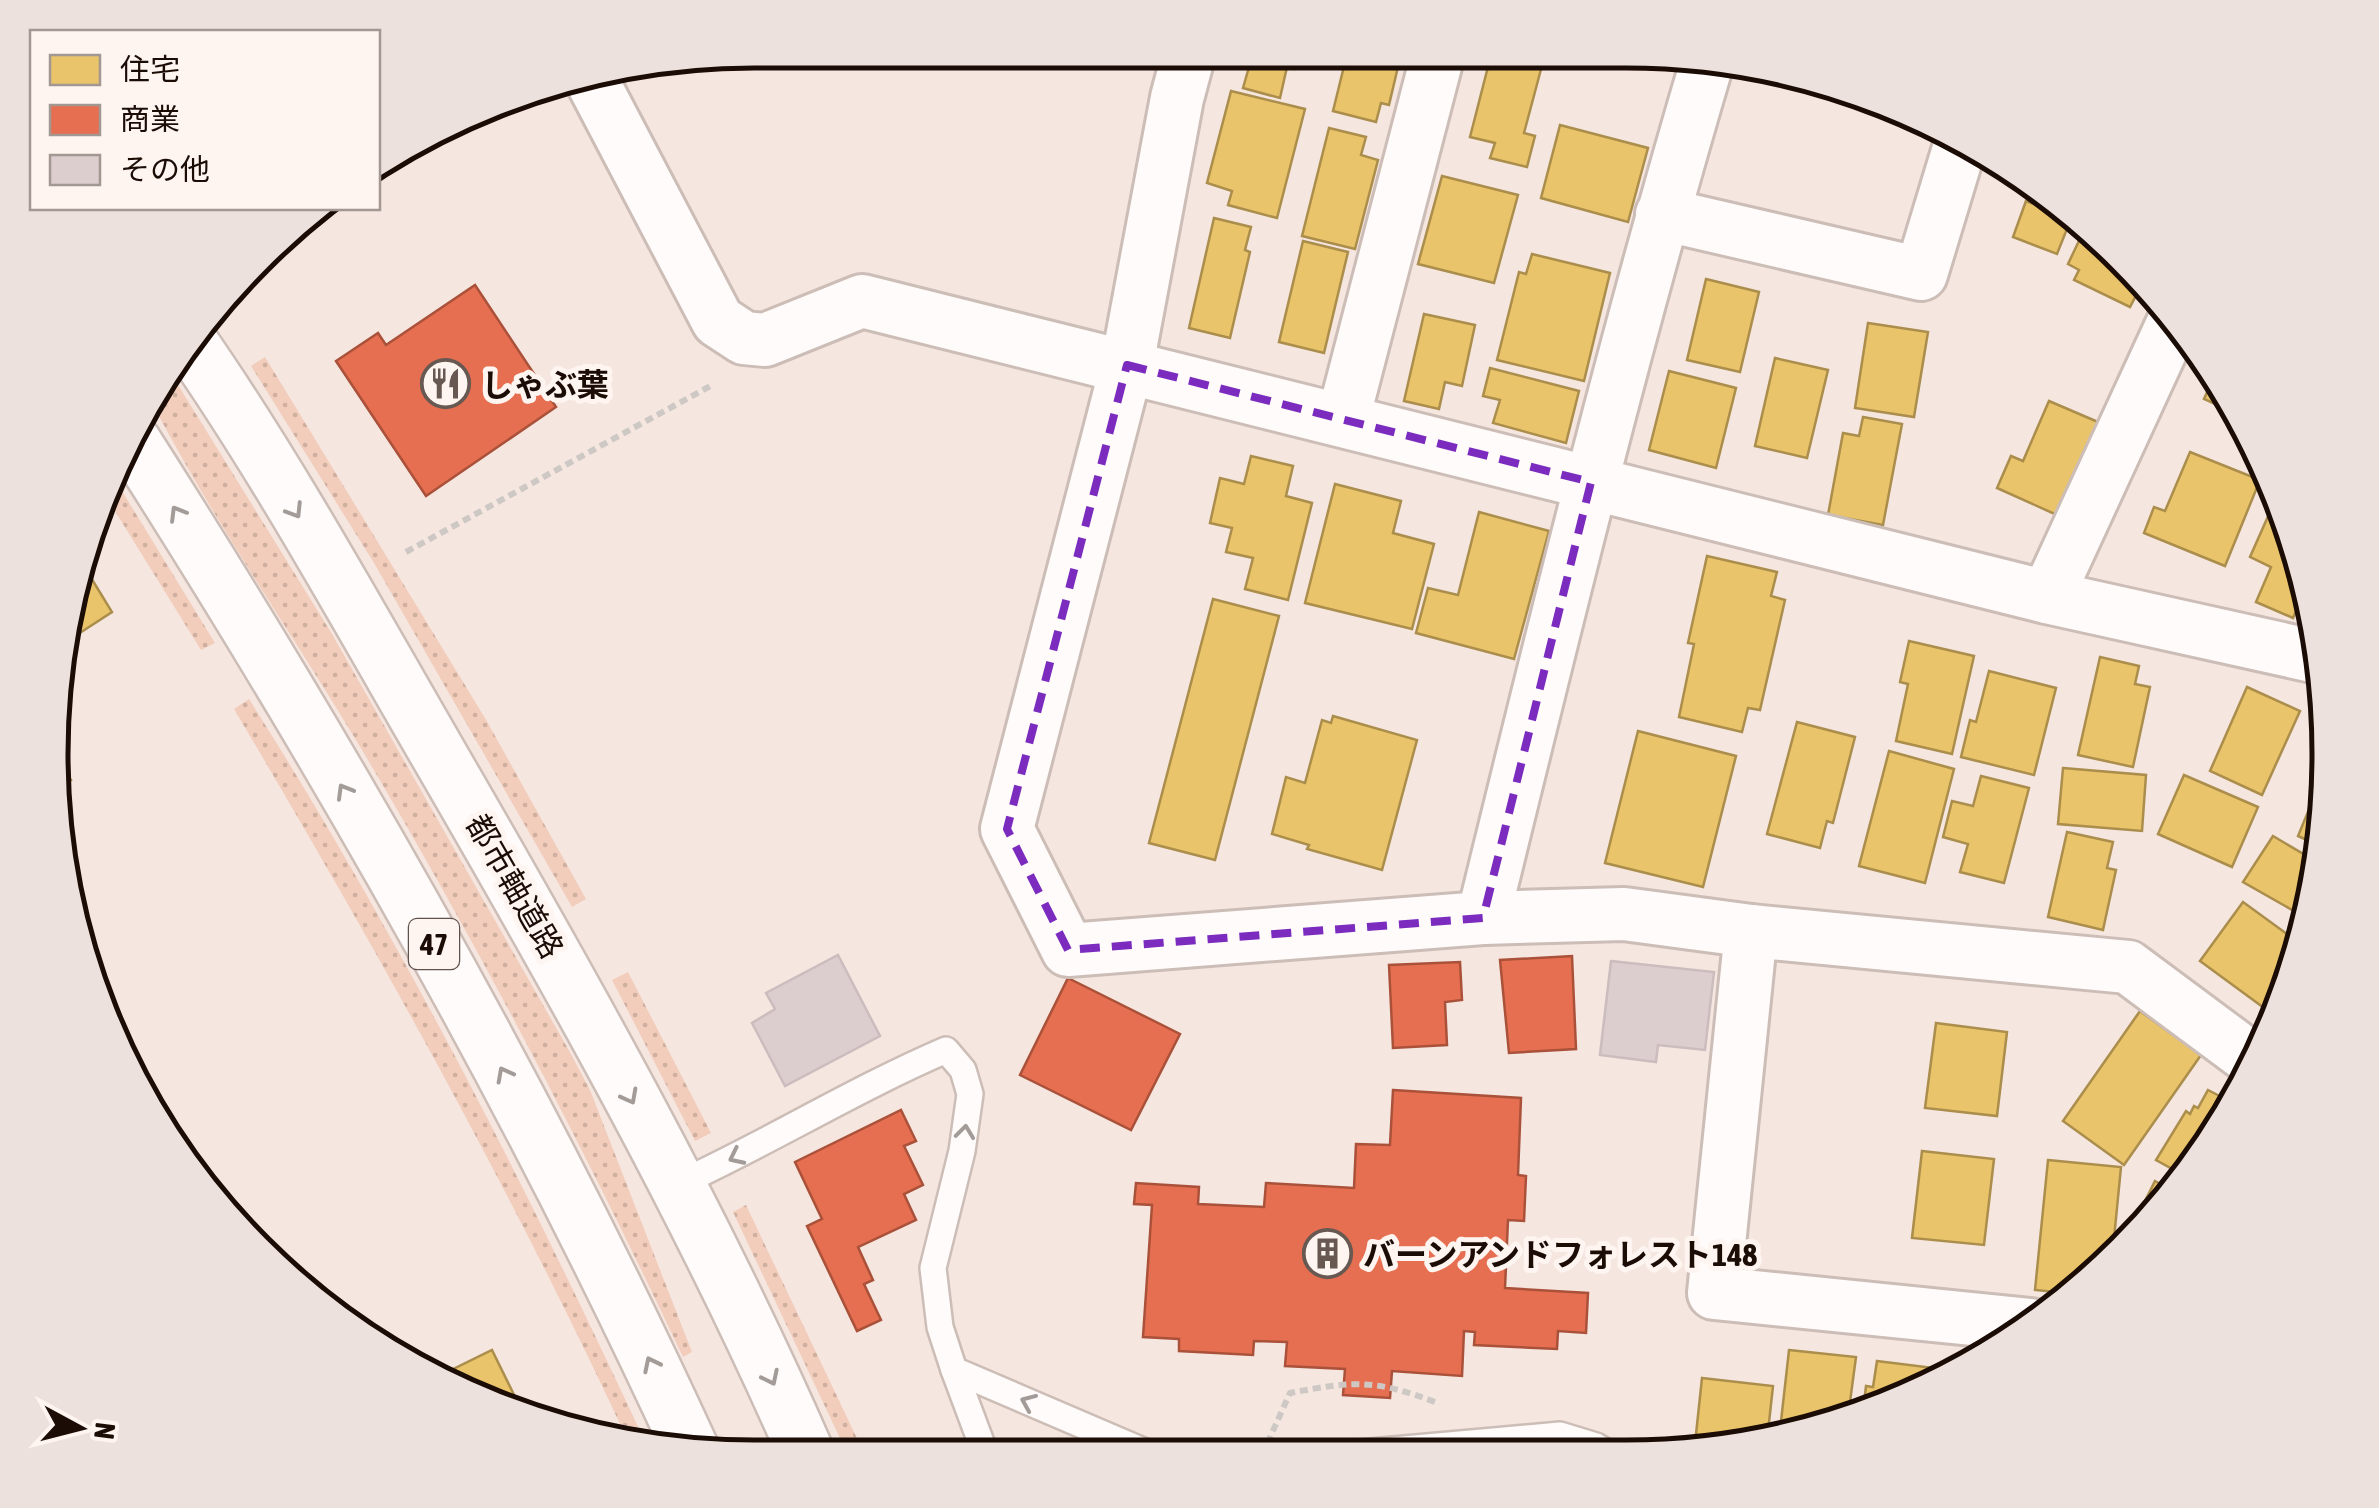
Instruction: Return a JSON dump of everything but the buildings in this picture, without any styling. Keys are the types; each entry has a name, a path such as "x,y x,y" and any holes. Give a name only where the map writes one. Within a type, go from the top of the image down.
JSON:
{"main road":[{"name":"都市軸道路","path":"197,354 344,591 552,950 676,1185 800,1440"},
{"name":"47","path":"138,450 298,711 435,947 555,1168 685,1437"}],"street":[{"path":"1184,68 1126,365 1007,829 1068,950 1483,918 1624,914 1751,931 2128,968 2243,1053"},
{"path":"1343,419 1434,68"},
{"path":"1483,918 1591,482 1704,72"},
{"path":"595,87 718,321 744,338 766,340 862,301 2047,596 2304,654"},
{"path":"1662,214 1921,274 1958,153"},
{"path":"2047,596 2169,335"},
{"path":"1751,931 1714,1293 2009,1323"}],"lane":[{"path":"676,1185 740,1156 884,1077 946,1050 963,1070 970,1094 962,1151 934,1268 940,1327 980,1440"},
{"path":"954,1370 1117,1440"},
{"path":"1504,1440 1560,1435 1576,1440"}],"path":[{"path":"406,552 719,381 744,338"}],"highlighted area":[{"path":"1127,365 1591,482 1483,918 1068,950 1007,829"}],"shaded area":[{"path":"265,357 485,718 586,899 572,907 374,563 251,366"},
{"path":"177,383 332,634 571,1054 590,1090 692,1352 683,1357 609,1204 450,902 365,755 203,494 158,413"},
{"path":"121,489 215,643 201,650 113,508"},
{"path":"249,699 358,880 461,1067 640,1431 621,1427 441,1071 234,709"},
{"path":"628,972 711,1133 695,1141 612,980"},
{"path":"746,1205 858,1440 841,1440 733,1212"}],"place":[{"name":"しゃぶ葉","path":"446,384"},
{"name":"バーンアンドフォレスト148","path":"1328,1254"}]}
